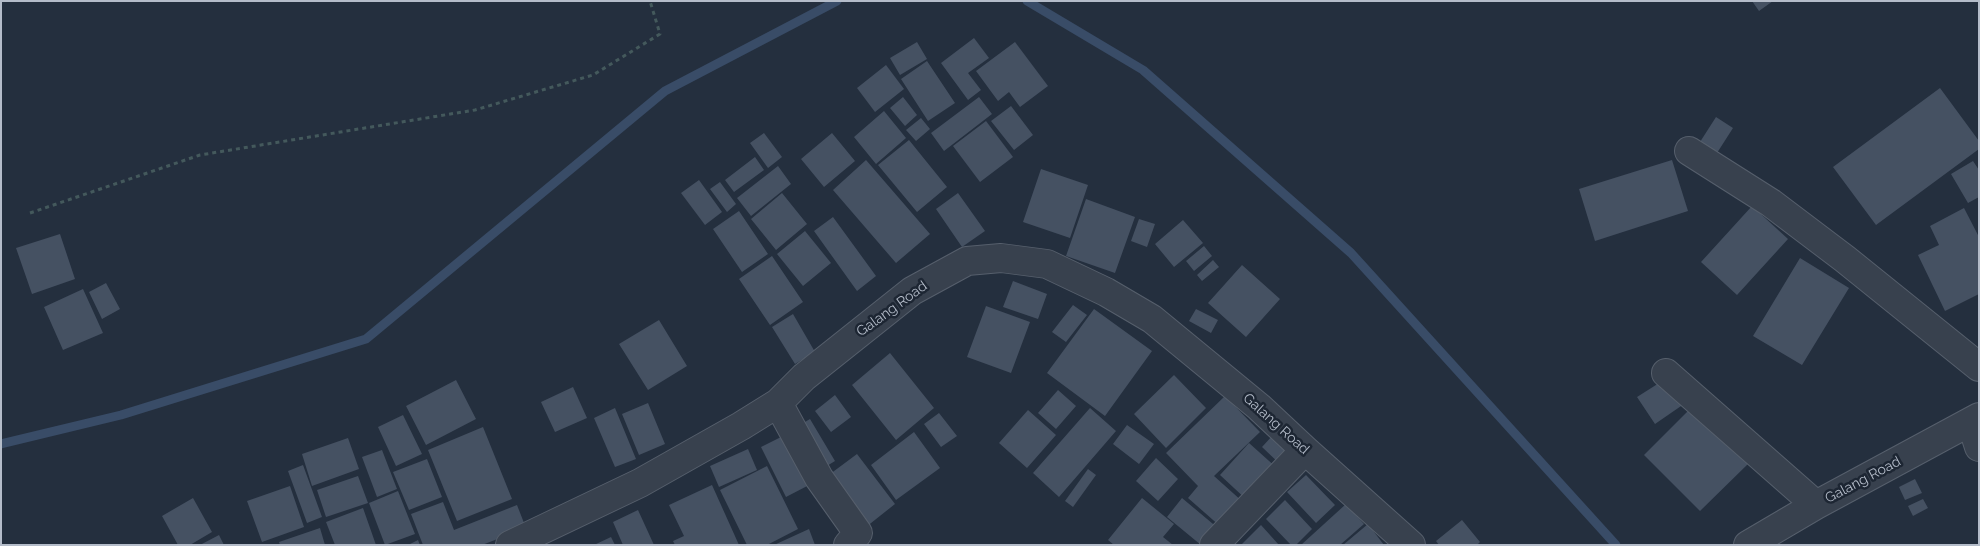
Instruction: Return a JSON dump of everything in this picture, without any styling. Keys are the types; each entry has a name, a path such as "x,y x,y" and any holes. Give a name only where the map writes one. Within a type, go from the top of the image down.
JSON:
{"street":[{"path":"1689,151 1786,214 1845,259 1979,368"},
{"name":"Galang Road","path":"510,545 640,483 778,403 804,377 912,291 966,261 1001,258 1048,264 1106,292 1152,319 1258,406 1412,545"},
{"path":"1666,373 1816,505"},
{"path":"778,403 819,478 858,533 848,545"},
{"path":"1975,420 1979,448"},
{"name":"Galang Road","path":"1748,545 1816,505 1975,420"},
{"path":"1214,545 1305,450"}],"path":[{"path":"30,213 200,156 475,110 593,75 660,34 650,1"}],"building":[{"path":"1752,1 1773,1 1759,11"},
{"path":"974,38 989,58 968,73 981,90 968,100 941,63"},
{"path":"917,42 927,59 900,75 890,58"},
{"path":"1015,42 1048,86 1020,107 1009,92 998,101 976,71"},
{"path":"927,61 955,103 928,121 901,79"},
{"path":"886,65 904,89 875,112 857,88"},
{"path":"1940,88 1979,141 1979,149 1876,225 1833,167"},
{"path":"903,97 917,115 905,126 890,108"},
{"path":"979,97 992,114 944,151 931,133"},
{"path":"1011,106 1033,135 1014,150 991,121"},
{"path":"884,111 906,138 876,164 854,137"},
{"path":"1716,117 1733,128 1717,153 1700,142"},
{"path":"921,118 930,129 916,141 906,130"},
{"path":"986,121 1013,157 980,182 953,146"},
{"path":"764,133 782,157 768,168 750,143"},
{"path":"832,133 855,161 824,187 801,159"},
{"path":"909,140 947,187 917,212 878,165"},
{"path":"755,157 764,170 734,192 725,180"},
{"path":"866,160 930,234 896,263 833,190"},
{"path":"1672,160 1688,211 1595,241 1579,189"},
{"path":"1973,161 1979,170 1979,197 1968,203 1951,174"},
{"path":"778,166 791,184 751,216 737,198"},
{"path":"1041,169 1088,185 1070,238 1023,222"},
{"path":"699,180 722,212 705,225 681,193"},
{"path":"720,182 736,204 727,212 710,189"},
{"path":"782,193 807,224 776,250 751,219"},
{"path":"958,193 985,231 962,247 936,209"},
{"path":"1086,199 1135,217 1115,273 1066,256"},
{"path":"1752,206 1788,239 1737,295 1701,262"},
{"path":"1964,208 1979,237 1979,294 1945,311 1918,255 1939,245 1930,226"},
{"path":"739,211 768,254 742,272 713,229"},
{"path":"833,217 876,276 857,291 814,231"},
{"path":"1139,219 1155,224 1147,247 1131,241"},
{"path":"1183,220 1203,243 1174,267 1155,244"},
{"path":"805,231 831,263 803,286 777,254"},
{"path":"60,234 75,279 32,294 16,248"},
{"path":"1204,246 1212,256 1194,271 1186,261"},
{"path":"772,256 803,302 770,325 739,279"},
{"path":"1800,258 1849,288 1802,365 1753,336"},
{"path":"1213,260 1219,267 1202,281 1197,275"},
{"path":"1242,265 1280,299 1246,337 1208,303"},
{"path":"1013,281 1047,294 1038,319 1003,307"},
{"path":"106,283 120,309 102,319 89,292"},
{"path":"83,289 103,333 63,350 44,307"},
{"path":"1073,305 1087,315 1066,342 1052,332"},
{"path":"986,306 1030,322 1011,373 967,357"},
{"path":"1094,309 1152,351 1105,416 1047,373"},
{"path":"1196,309 1218,320 1211,333 1189,321"},
{"path":"793,314 815,352 795,364 772,327"},
{"path":"659,320 687,366 648,390 619,344"},
{"path":"890,353 934,408 896,440 852,385"},
{"path":"1174,375 1206,408 1166,448 1134,414"},
{"path":"1667,378 1684,404 1655,424 1637,397"},
{"path":"456,380 476,419 426,445 406,406"},
{"path":"573,387 587,418 555,432 541,402"},
{"path":"1058,390 1076,406 1056,429 1038,413"},
{"path":"835,395 851,417 831,432 815,411"},
{"path":"1225,396 1260,432 1214,476 1243,502 1221,527 1188,498 1198,486 1166,453"},
{"path":"648,403 665,444 639,455 622,414"},
{"path":"1693,406 1749,463 1700,511 1644,455"},
{"path":"615,408 636,459 615,467 594,418"},
{"path":"1090,408 1116,431 1059,497 1033,473"},
{"path":"1028,410 1056,435 1027,468 999,443"},
{"path":"939,413 957,436 941,447 924,424"},
{"path":"403,415 422,454 396,466 378,427"},
{"path":"810,419 835,461 817,472 793,429"},
{"path":"1127,425 1154,444 1139,464 1113,444"},
{"path":"483,427 512,499 457,521 428,450"},
{"path":"914,432 940,468 896,500 871,465"},
{"path":"787,434 811,484 786,497 761,447"},
{"path":"1273,435 1294,455 1283,467 1262,447"},
{"path":"348,438 359,469 312,486 302,454"},
{"path":"1249,443 1278,469 1248,501 1220,475"},
{"path":"748,449 757,470 719,487 710,466"},
{"path":"382,450 397,489 377,497 362,457"},
{"path":"857,454 895,504 861,531 822,480"},
{"path":"1156,458 1178,479 1158,501 1136,481"},
{"path":"427,459 442,497 409,510 393,472"},
{"path":"303,465 322,517 307,523 288,471"},
{"path":"767,466 798,529 767,545 747,545 720,490"},
{"path":"1088,469 1096,475 1073,507 1065,501"},
{"path":"1306,475 1335,505 1316,523 1287,492"},
{"path":"358,476 368,503 326,517 317,490"},
{"path":"1915,479 1922,493 1905,500 1899,487"},
{"path":"712,485 739,545 675,545 673,541 684,536 669,505"},
{"path":"290,486 304,527 262,542 247,501"},
{"path":"398,491 415,534 385,545 369,503"},
{"path":"193,498 212,532 190,545 178,545 162,516"},
{"path":"1142,498 1174,524 1163,537 1173,545 1114,545 1108,540"},
{"path":"1182,498 1219,529 1201,545 1167,517"},
{"path":"1923,499 1928,508 1913,516 1908,506"},
{"path":"1285,500 1312,529 1296,545 1291,545 1266,519"},
{"path":"443,502 454,530 517,505 526,528 482,545 423,545 411,514"},
{"path":"1346,504 1364,524 1340,545 1301,545"},
{"path":"363,508 376,545 335,545 326,522"},
{"path":"638,510 654,545 623,545 613,522"},
{"path":"1462,520 1480,542 1477,545 1439,545 1436,541"},
{"path":"1368,524 1384,545 1343,545"},
{"path":"1261,525 1279,545 1242,544"},
{"path":"320,528 325,545 280,545 279,542"},
{"path":"809,529 815,545 774,545"},
{"path":"219,535 224,545 200,545"},
{"path":"611,537 615,545 594,545"},
{"path":"418,540 420,545 408,545"}],"waterway":[{"path":"1,444 121,415 366,339 665,91 837,1"},
{"path":"1027,1 1143,70 1351,253 1616,545"}]}
